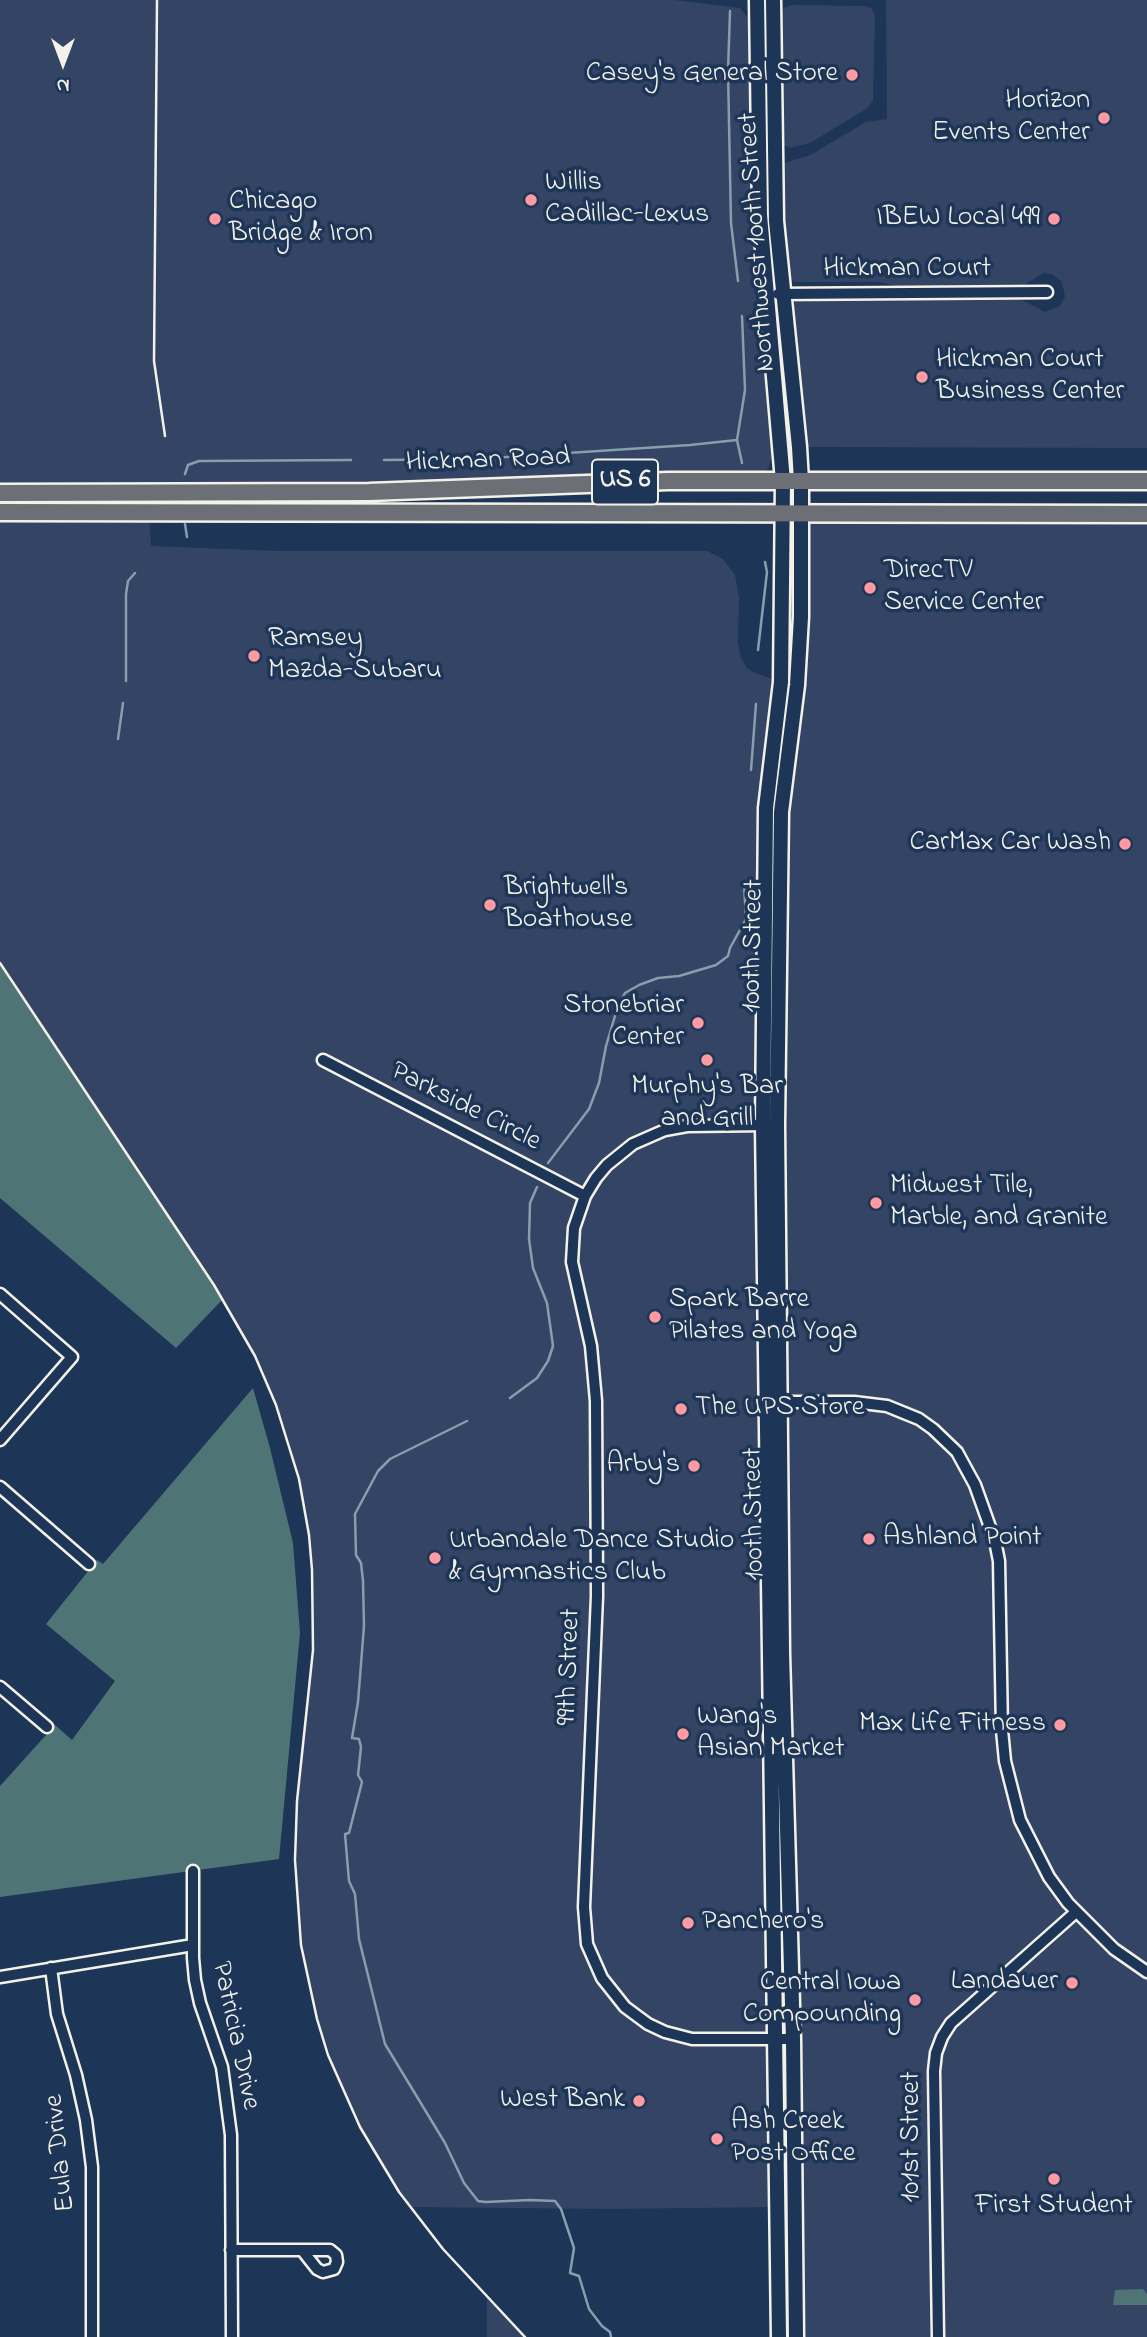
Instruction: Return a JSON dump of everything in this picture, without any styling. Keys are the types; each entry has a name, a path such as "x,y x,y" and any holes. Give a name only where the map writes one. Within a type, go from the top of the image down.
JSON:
{"main road":[{"name":"Northwest 100th Street","path":"757,0 760,215 783,481"},
{"name":"Northwest 100th Street","path":"773,0 776,221 801,481"},
{"name":"Hickman Road","path":"0,493 369,492 606,483 783,481 1147,481"},
{"name":"100th Street","path":"783,481 792,513"},
{"name":"100th Street","path":"779,2337 766,808 781,682 792,513 801,481"},
{"name":"Hickman Road","path":"0,512 1147,514"},
{"name":"100th Street","path":"773,1402 793,2039 796,2337"}],"street":[{"name":"Hickman Court","path":"767,295 1047,292"},
{"name":"Parkside Circle","path":"323,1060 585,1196"},
{"name":"99th Street","path":"770,1125 687,1126 648,1136 633,1144 607,1165 585,1196 574,1228 572,1262 592,1346 596,1401 597,1596 583,1907 587,1944 602,1978 625,2007 648,2024 692,2039 793,2039"},
{"path":"0,1294 72,1357 0,1440"},
{"path":"773,1402 870,1403 904,1412 926,1424 946,1440 967,1468 991,1529 999,1561 1002,1730 1011,1791 1033,1849 1049,1877 1076,1912 1114,1949 1147,1972"},
{"path":"0,1487 89,1564"},
{"path":"0,1687 47,1727"},
{"name":"Patricia Drive","path":"193,1871 195,1980 200,2003 219,2056 227,2092 231,2135 232,2337"},
{"name":"101st Street","path":"938,2337 934,2071 936,2053 951,2023 1076,1912"},
{"path":"0,1977 193,1945"},
{"name":"Eula Drive","path":"51,1968 57,2014 86,2120 92,2167 92,2337"},
{"path":"231,2250 302,2250"}],"shaded area":[{"path":"0,0 674,0 740,8 751,22 758,314 771,434 772,455 769,467 765,472 756,475 501,483 449,479 384,481 352,487 110,489 0,483"},
{"path":"886,0 1147,0 1147,448 805,447 791,309 796,301 1020,299 1045,312 1060,306 1065,297 1062,282 1053,275 1044,273 1022,286 896,286 880,282 795,282 789,278 781,164 810,155 866,122 887,119"},
{"path":"791,5 865,6 871,8 875,16 873,101 866,109 810,143 790,148 781,144 780,15 784,8"},
{"path":"0,512 149,513 151,546 280,551 707,551 723,559 735,575 739,598 738,642 741,658 747,668 755,673 781,682 766,808 777,2207 409,2207 369,2143 343,2091 317,2019 298,1920 296,1822 313,1653 313,1591 309,1535 289,1442 263,1370 214,1285 0,963"},
{"path":"800,513 1147,514 1147,2337 796,2337 782,1653 781,812 797,685"},
{"path":"487,2296 520,2332 525,2337 487,2337"}],"green space":[{"path":"0,963 223,1299 176,1348 0,1198"},
{"path":"253,1388 293,1543 300,1633 279,1859 0,1897 0,1786 55,1725 72,1740 115,1681 46,1624 97,1560 103,1564"},
{"path":"1143,2289 1147,2294 1147,2305 1113,2305 1115,2290"}],"waterway":[{"path":"730,11 728,71 731,223 738,281"},
{"path":"742,316 745,390 737,440 742,463"},
{"path":"384,460 476,459 737,440"},
{"path":"185,474 188,465 199,461 351,460"},
{"path":"185,524 187,537"},
{"path":"758,650 767,572 765,562"},
{"path":"126,681 126,594 128,581 135,573"},
{"path":"118,739 123,703"},
{"path":"751,770 756,704"},
{"path":"548,1163 589,1109 599,1083 618,1006 625,993 658,978 679,976 716,965 728,956 746,919 744,884"},
{"path":"510,1398 537,1378 548,1361 553,1346 547,1303 533,1268 529,1239 530,1203 537,1187"},
{"path":"467,1421 390,1459 378,1471 355,1514 356,1555 361,1563 363,1581 364,1626 358,1702 352,1738 359,1739 361,1747 358,1775 362,1782 349,1833 345,1834 349,1881 355,1894 359,1939 385,2044 445,2143 464,2183 478,2201 555,2201 561,2209 574,2248 570,2273 579,2276 589,2309 610,2332 611,2337"}],"railway":[{"path":"157,0 154,361 165,436"},
{"path":"0,963 214,1285 255,1356 276,1405 299,1479 312,1570 313,1650 297,1801 295,1860 301,1945 317,2019 328,2055 360,2127 399,2192 443,2249 525,2337"}],"place":[{"name":"Casey's General Store","path":"852,75"},
{"name":"Horizon Events Center","path":"1104,118"},
{"name":"Willis Cadillac-Lexus","path":"531,200"},
{"name":"Chicago Bridge & Iron","path":"215,219"},
{"name":"IBEW Local 499","path":"1054,219"},
{"name":"Hickman Court Business Center","path":"922,377"},
{"name":"DirecTV Service Center","path":"870,588"},
{"name":"Ramsey Mazda-Subaru","path":"254,656"},
{"name":"CarMax Car Wash","path":"1125,844"},
{"name":"Brightwell's Boathouse","path":"490,905"},
{"name":"Stonebriar Center","path":"698,1023"},
{"name":"Murphy's Bar and Grill","path":"707,1060"},
{"name":"Midwest Tile, Marble, and Granite","path":"876,1203"},
{"name":"Spark Barre Pilates and Yoga","path":"655,1317"},
{"name":"The UPS Store","path":"681,1409"},
{"name":"Arby's","path":"694,1466"},
{"name":"Ashland Point","path":"869,1539"},
{"name":"Urbandale Dance Studio & Gymnastics Club","path":"435,1558"},
{"name":"Max Life Fitness","path":"1060,1725"},
{"name":"Wang's Asian Market","path":"683,1734"},
{"name":"Panchero's","path":"688,1923"},
{"name":"Landauer","path":"1072,1983"},
{"name":"Central Iowa Compounding","path":"915,2000"},
{"name":"West Bank","path":"639,2101"},
{"name":"Ash Creek Post Office","path":"717,2139"},
{"name":"First Student","path":"1054,2179"}]}
